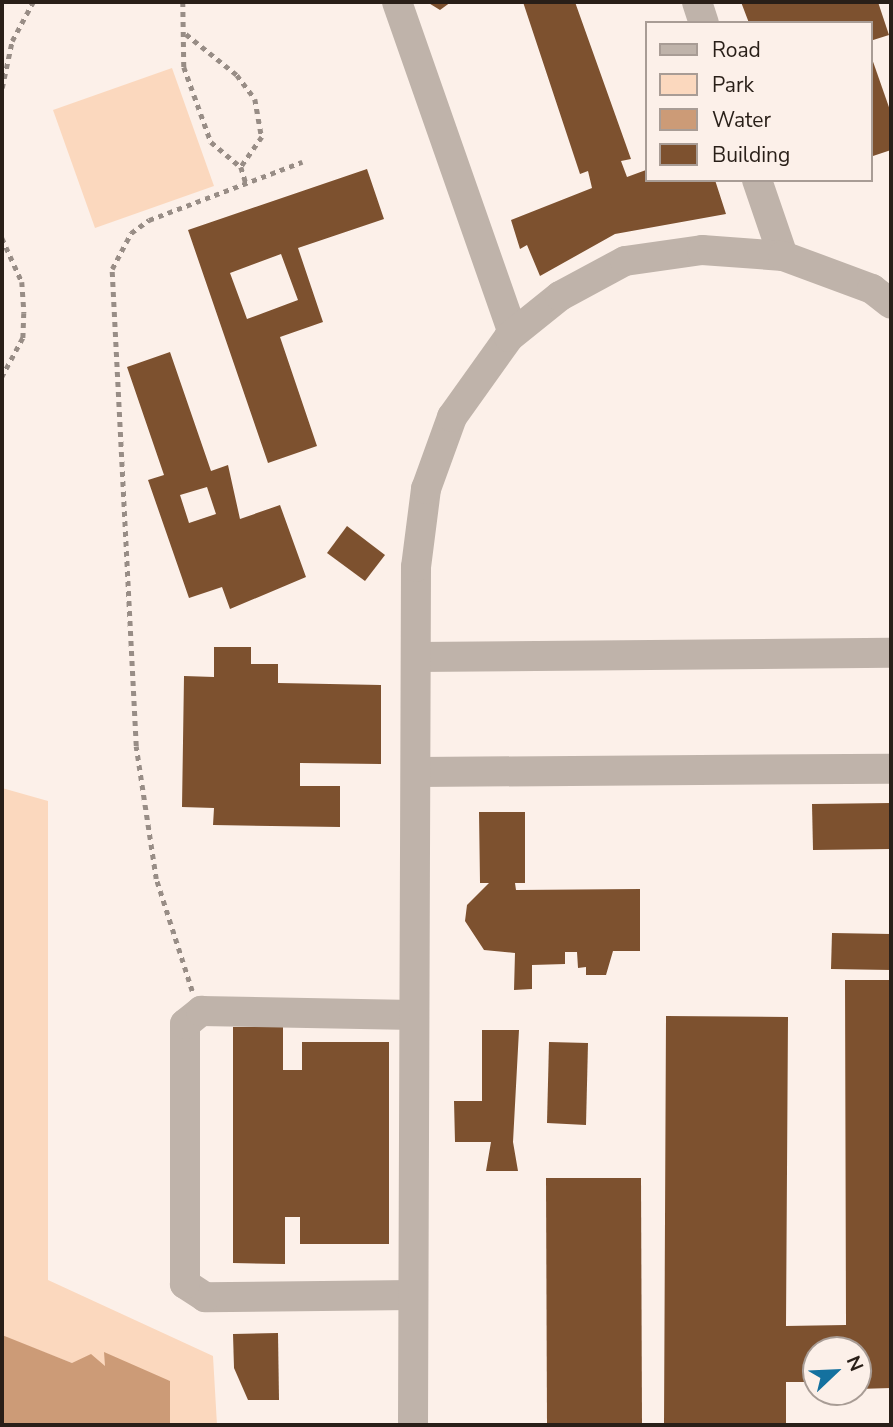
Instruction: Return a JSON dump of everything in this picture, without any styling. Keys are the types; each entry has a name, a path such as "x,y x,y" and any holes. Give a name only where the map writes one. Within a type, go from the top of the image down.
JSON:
{"lane":[{"path":"397,2 513,333"},
{"path":"697,2 703,21"},
{"path":"758,182 783,256"},
{"path":"413,1425 414,1015 419,772 416,567 426,489 452,417 513,333 560,296 625,261 702,250 783,256 872,289 891,304"},
{"path":"417,657 891,653"},
{"path":"419,772 891,769"},
{"path":"413,1295 205,1297 185,1283 185,1024 201,1011 414,1015"}],"path":[{"path":"2,88 12,41 33,2"},
{"path":"183,2 186,34 184,67 211,142 241,167 246,183"},
{"path":"186,34 237,75 255,99 262,136 241,167"},
{"path":"201,1011 173,946 156,879 136,746 112,269 131,233 149,220 302,162"},
{"path":"2,238 22,282 24,313 23,338 2,377"}],"green space":[{"path":"172,68 214,186 95,228 53,110"},
{"path":"2,788 48,801 48,1280 213,1356 217,1425 170,1425 170,1381 72,1363 2,1336"}],"water":[{"path":"2,1335 72,1363 91,1354 105,1366 104,1352 170,1381 170,1425 2,1425"}],"building":[{"path":"427,2 451,2 440,10"},
{"path":"523,2 575,2 631,159 621,161 627,177 644,171 644,182 716,182 726,214 615,234 540,276 527,245 520,249 511,220 592,188 588,171 580,174"},
{"path":"741,2 878,2 889,35 872,40 872,21 748,21"},
{"path":"872,59 891,113 891,150 872,156"},
{"path":"367,169 384,219 298,248 323,322 280,337 317,446 268,463 188,230","holes":["281,254 298,300 247,319 230,273"]},
{"path":"170,352 211,471 228,465 240,519 280,505 306,577 230,609 222,587 189,598 148,480 164,475 127,367","holes":["207,487 216,514 189,523 180,495"]},
{"path":"347,526 385,555 365,581 327,553"},
{"path":"214,647 251,647 251,664 278,664 278,683 381,685 381,764 300,763 300,786 340,786 340,827 213,825 214,808 182,807 184,676 214,677"},
{"path":"891,803 891,849 813,850 812,804"},
{"path":"479,812 525,812 525,883 515,883 516,890 640,889 640,951 613,951 606,975 586,975 586,967 578,968 577,952 565,952 565,964 532,965 532,989 514,990 515,953 484,950 465,921 467,905 489,883 480,883"},
{"path":"832,933 891,934 891,970 831,969"},
{"path":"845,980 891,980 891,1388 872,1389 872,1336 802,1336 802,1382 786,1382 786,1425 664,1425 666,1016 788,1017 786,1326 846,1325"},
{"path":"233,1027 283,1027 283,1070 302,1070 302,1042 389,1042 389,1244 300,1244 300,1217 285,1217 285,1264 233,1263"},
{"path":"482,1030 519,1030 513,1142 518,1171 486,1171 491,1142 455,1142 454,1101 482,1101"},
{"path":"549,1042 588,1043 586,1125 547,1123"},
{"path":"546,1178 641,1178 642,1425 547,1425"},
{"path":"278,1333 279,1400 248,1400 234,1368 233,1334"}]}
